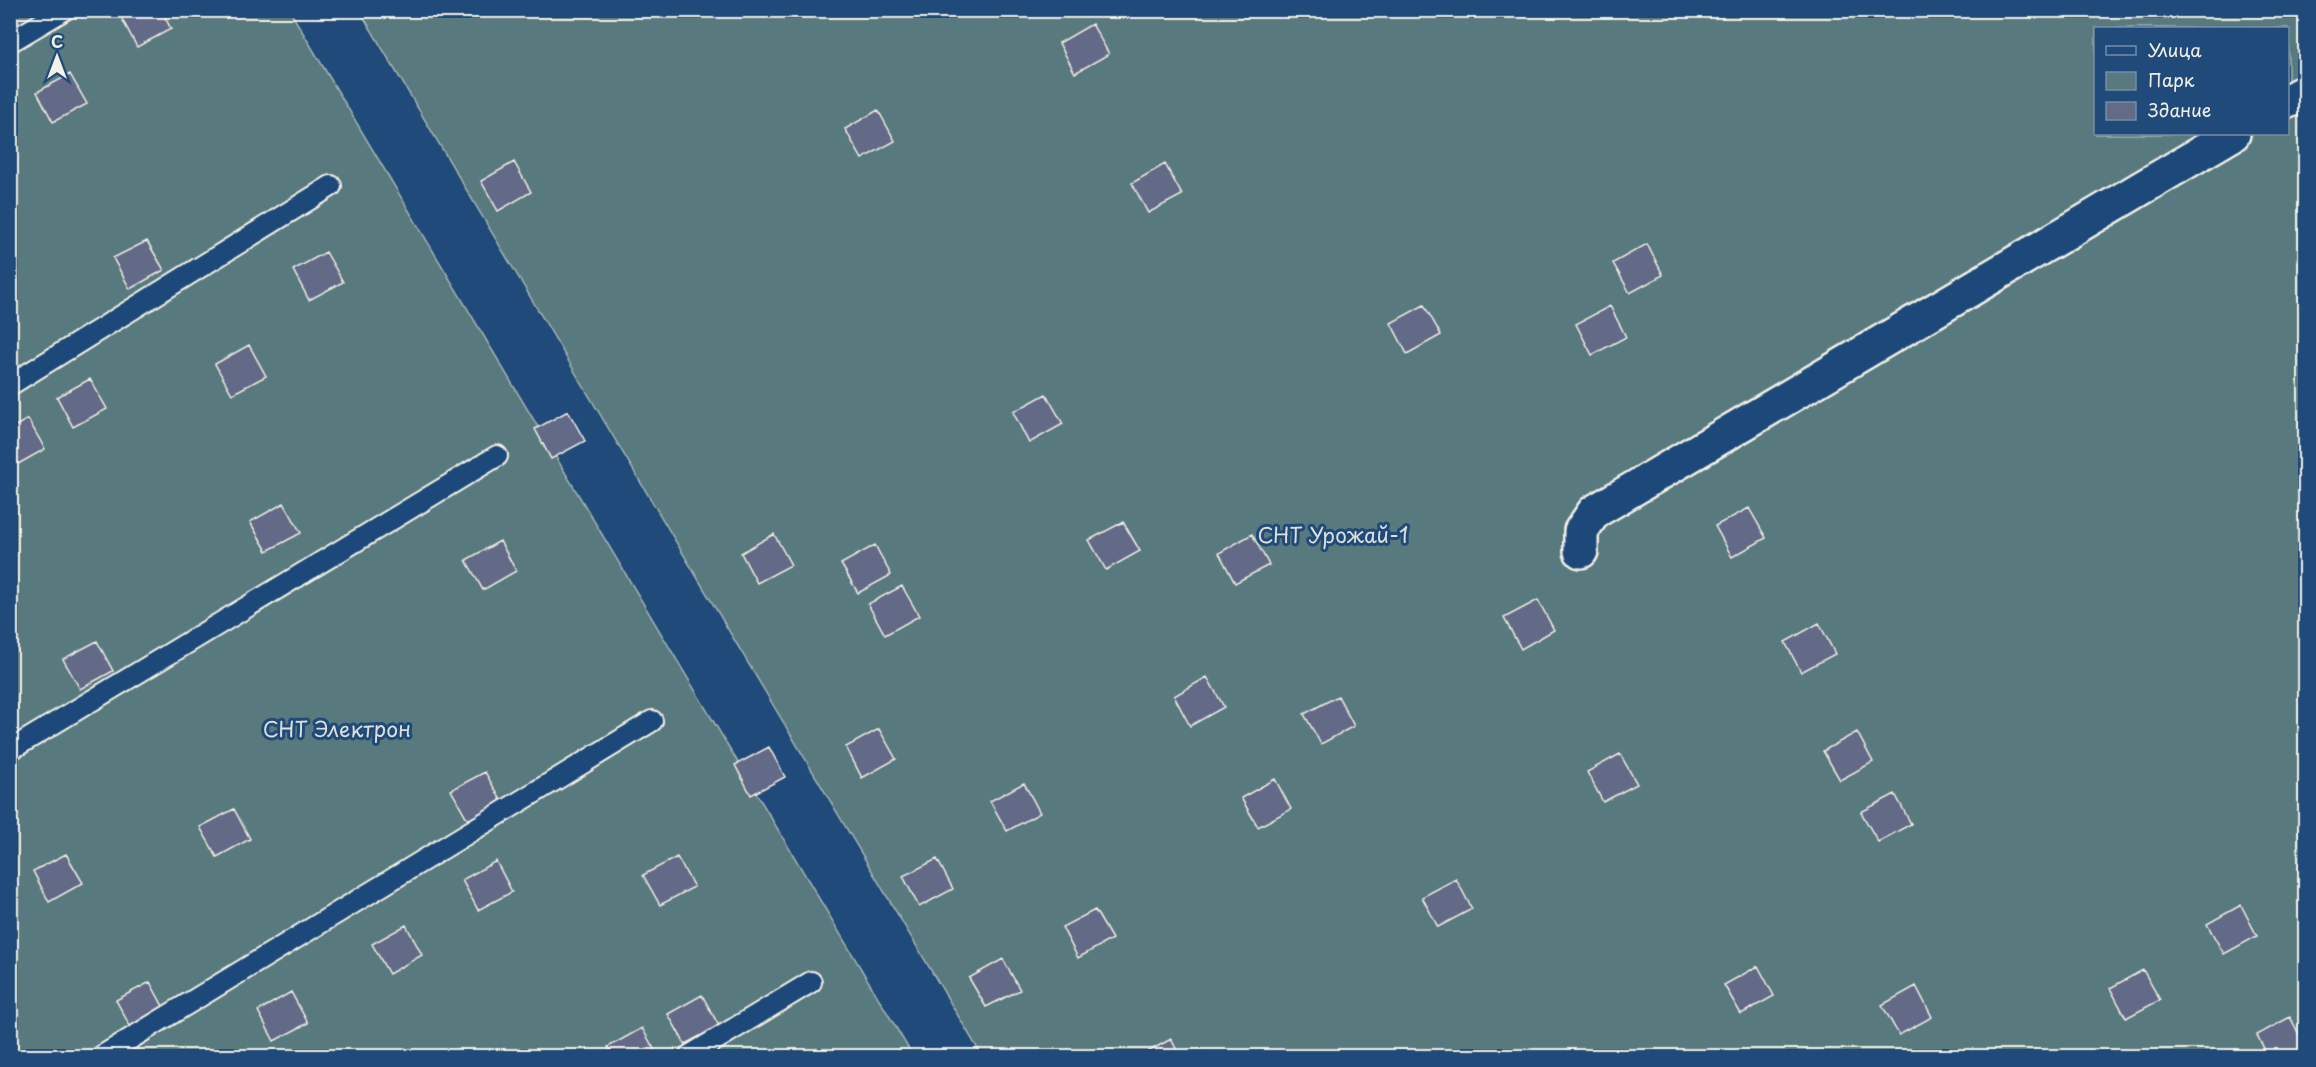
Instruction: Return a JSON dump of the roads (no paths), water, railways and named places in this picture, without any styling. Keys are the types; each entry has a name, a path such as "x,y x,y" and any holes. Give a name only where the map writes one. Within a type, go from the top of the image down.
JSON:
{"street":[{"path":"2289,100 2306,91"},
{"path":"1581,551 1581,531 1594,512 2231,135"}],"lane":[{"path":"10,42 64,10"},
{"path":"10,385 331,186"},
{"path":"10,750 497,456"},
{"path":"102,1056 652,721"},
{"path":"689,1056 811,982"}],"park label":[{"name":"СНТ Урожай-1","path":"1333,534"},
{"name":"СНТ Электрон","path":"337,728"}]}
